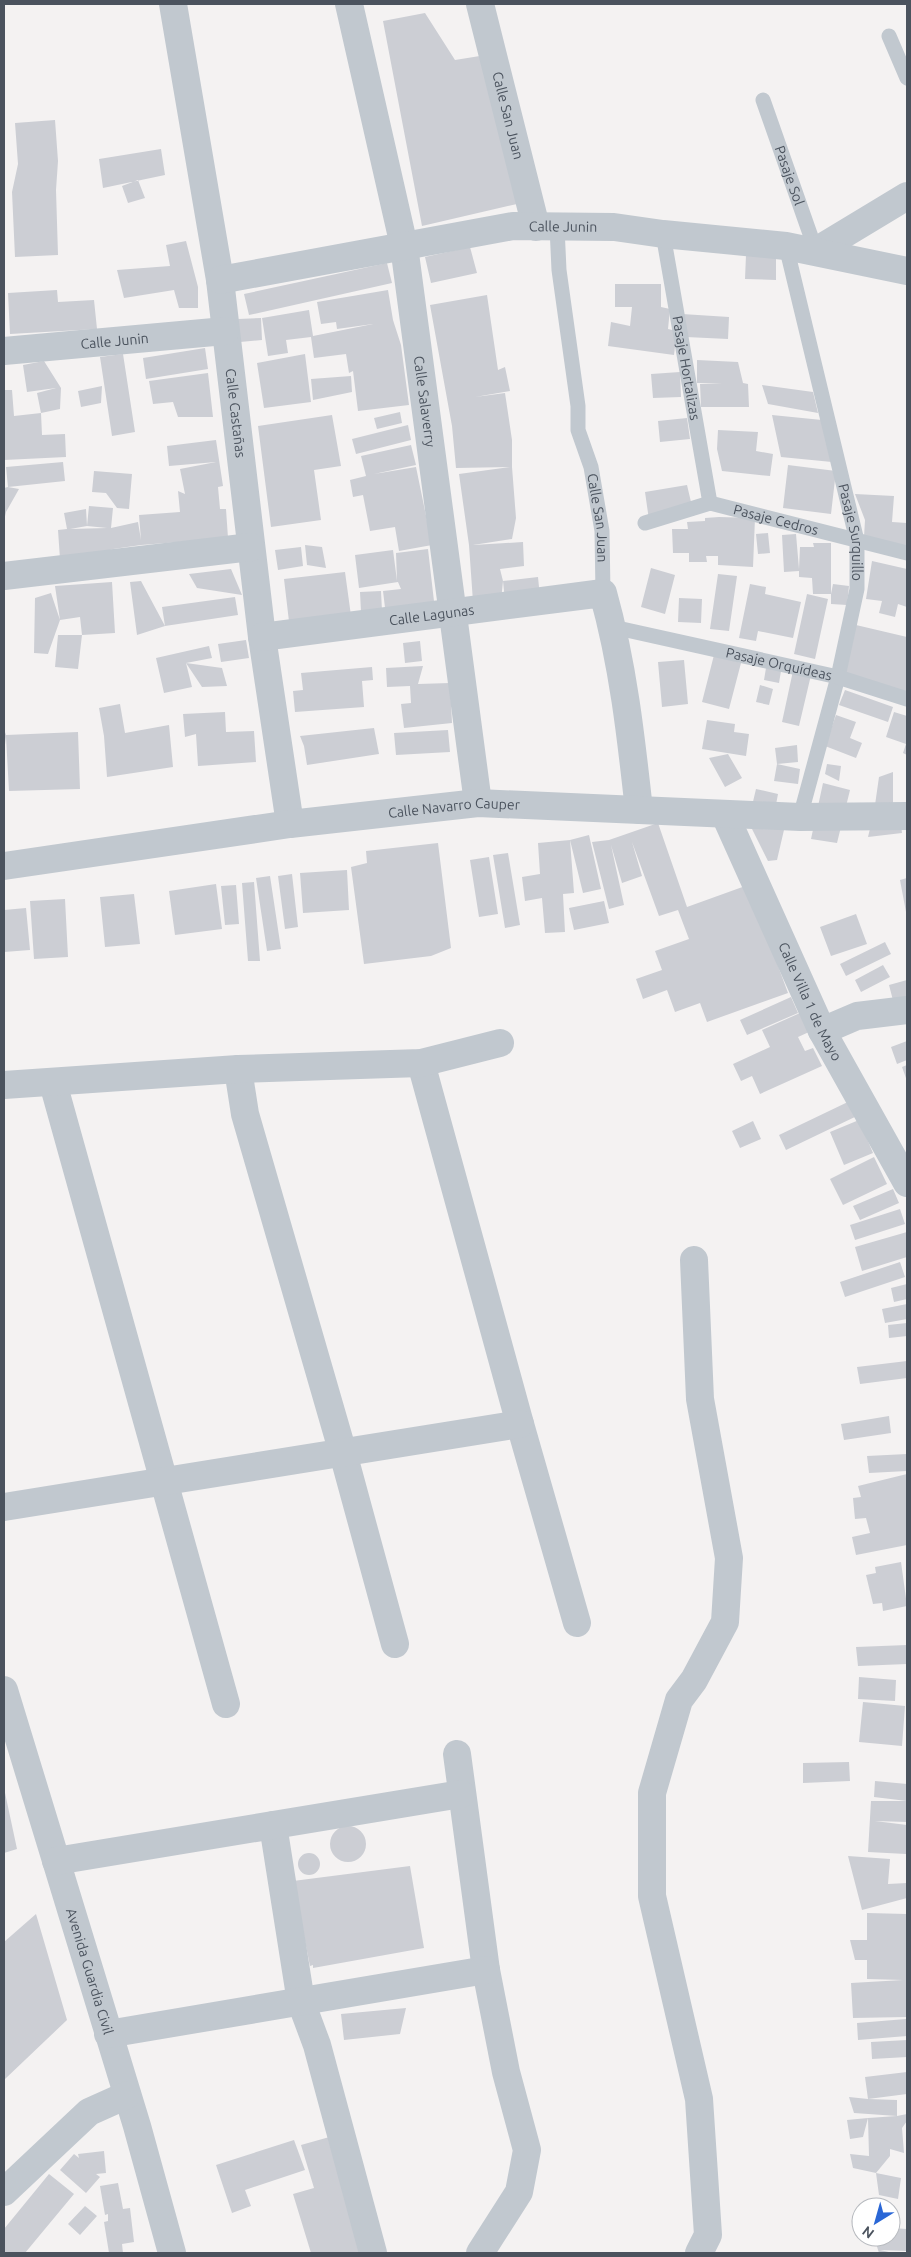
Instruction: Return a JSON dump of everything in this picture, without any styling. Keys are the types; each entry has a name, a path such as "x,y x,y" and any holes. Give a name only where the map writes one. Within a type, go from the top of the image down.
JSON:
{"street":[{"name":"Calle Castañas","path":"173,4 220,280 262,637 290,824"},
{"name":"Calle Salaverry","path":"349,4 404,246 478,803"},
{"name":"Calle San Juan","path":"480,4 547,227"},
{"path":"816,251 907,196"},
{"name":"Calle Junin","path":"220,280 513,226 614,227 663,234 786,246 907,270"},
{"name":"Calle Junin","path":"4,352 225,331"},
{"path":"4,576 251,547"},
{"name":"Calle San Juan","path":"603,593 619,628 639,810"},
{"name":"Calle Lagunas","path":"262,637 603,593"},
{"name":"Calle Navarro Cauper","path":"4,866 290,824 478,803 725,815 800,817 907,816"},
{"name":"Calle Villa 1 de Mayo","path":"725,815 825,1030 907,1183"},
{"path":"825,1030 855,1017 907,1010"},
{"path":"4,1085 238,1069 421,1063 500,1043"},
{"path":"421,1063 520,1424 577,1623"},
{"path":"238,1069 245,1114 343,1453 395,1644"},
{"path":"52,1083 226,1704"},
{"path":"694,1260 700,1399 728,1558 725,1622 694,1680 679,1700 652,1793 652,1896 699,2099 708,2236 699,2253"},
{"path":"4,1507 520,1424"},
{"name":"Avenida Guardia Civil","path":"4,1690 127,2095 172,2253"},
{"path":"457,1754 486,1970 506,2072 527,2150 520,2192 480,2253"},
{"path":"56,1861 461,1794"},
{"path":"273,1825 301,2002 317,2045 373,2253"},
{"path":"108,2034 486,1970"},
{"path":"4,2192 89,2112 127,2095"}],"lane":[{"path":"889,36 907,78"},
{"name":"Pasaje Sol","path":"763,100 816,251"},
{"name":"Calle San Juan","path":"547,227 559,270 578,406 578,430 598,494 602,531 603,593"},
{"name":"Pasaje Hortalizas","path":"663,234 710,503"},
{"name":"Pasaje Surquillo","path":"786,246 857,541 857,589 838,677 800,817"},
{"path":"645,523 710,503"},
{"name":"Pasaje Cedros","path":"710,503 907,553"},
{"name":"Pasaje Orquídeas","path":"619,628 838,677 907,699"}],"building":[{"path":"425,13 455,60 486,55 517,204 422,226 383,21"},
{"path":"55,120 58,161 56,190 58,255 15,257 12,192 18,164 15,123"},
{"path":"161,149 165,175 103,188 99,159"},
{"path":"138,180 145,198 128,203 122,186"},
{"path":"186,241 198,287 198,308 179,308 174,290 124,298 117,270 170,266 166,245"},
{"path":"470,247 477,273 431,283 425,257"},
{"path":"746,255 776,255 776,280 745,279"},
{"path":"387,263 392,283 249,315 244,294"},
{"path":"615,284 661,284 661,307 670,309 668,329 677,331 674,355 608,346 611,322 630,326 632,307 615,307"},
{"path":"57,290 58,302 94,300 97,329 10,334 8,293"},
{"path":"388,290 393,320 401,345 409,405 358,411 353,371 349,373 346,354 314,358 311,337 286,340 288,353 268,356 262,318 309,310 313,336 373,324 337,329 336,322 321,324 317,302"},
{"path":"487,295 498,370 505,367 510,391 475,397 505,393 512,440 516,518 512,539 473,545 523,542 524,566 500,569 503,581 501,601 473,602 469,545 459,474 510,467 456,468 452,426 430,305"},
{"path":"682,314 729,317 728,339 686,337"},
{"path":"261,318 262,340 240,342 238,319"},
{"path":"205,348 208,369 146,379 143,358"},
{"path":"123,354 135,432 112,436 100,357"},
{"path":"305,354 311,402 264,408 257,363"},
{"path":"697,360 738,362 743,383 748,384 749,407 701,407 700,384 722,383 697,383"},
{"path":"44,361 61,388 60,409 41,413 37,393 56,388 27,392 23,365"},
{"path":"680,372 681,397 653,398 651,374"},
{"path":"208,373 213,417 178,417 173,402 153,404 149,381"},
{"path":"351,376 352,392 313,400 311,379"},
{"path":"762,385 813,392 818,413 768,404"},
{"path":"102,386 101,403 81,407 78,391"},
{"path":"4,390 12,390 14,416 41,413 42,435 65,434 66,457 4,460"},
{"path":"400,412 402,423 377,429 374,418"},
{"path":"332,415 341,466 314,470 321,520 271,527 258,426"},
{"path":"772,415 822,420 832,462 781,457"},
{"path":"687,418 690,439 660,442 658,421"},
{"path":"408,425 411,440 356,454 352,439"},
{"path":"718,430 758,432 756,451 773,454 770,476 722,471 717,449"},
{"path":"216,440 223,486 218,487 220,509 226,509 228,538 141,545 113,549 88,557 60,559 58,530 67,529 64,513 86,509 87,526 89,506 113,508 111,528 138,522 141,540 139,515 180,512 178,491 185,494 180,469 216,462 169,466 167,446","holes":["87,526 107,528 70,529"]},
{"path":"411,445 416,465 374,474 416,467 432,545 399,551 395,527 370,531 363,495 353,497 350,480 366,476 361,456"},
{"path":"63,462 65,481 8,487 6,467"},
{"path":"788,465 836,471 831,514 783,508"},
{"path":"94,471 132,474 129,509 117,508 106,493 92,492"},
{"path":"687,485 691,502 649,520 645,492"},
{"path":"4,488 19,489 6,512 4,521"},
{"path":"855,494 894,496 892,522 907,523 907,547 864,537 865,520"},
{"path":"705,518 755,518 753,567 718,565 718,556 706,556 707,562 689,562 689,553 673,553 672,529 688,529 687,522 705,521"},
{"path":"768,533 770,553 758,554 756,534"},
{"path":"796,534 799,569 800,547 814,547 813,543 831,543 831,594 813,594 812,578 799,577 799,571 784,572 782,535"},
{"path":"305,545 322,547 326,568 307,565"},
{"path":"301,547 303,566 278,570 275,550"},
{"path":"428,549 435,610 386,616 383,591 401,589 398,582 359,588 355,555 393,550 397,581 396,553"},
{"path":"872,561 907,569 907,607 898,604 895,617 879,613 882,601 866,599"},
{"path":"651,568 675,575 665,614 641,607"},
{"path":"231,569 242,595 197,588 189,574"},
{"path":"345,572 352,623 290,630 284,579"},
{"path":"718,574 737,576 729,631 710,629"},
{"path":"538,577 540,597 505,601 503,581"},
{"path":"141,581 165,626 137,635 130,582"},
{"path":"112,582 115,633 82,635 80,617 60,620 55,586"},
{"path":"750,584 766,587 765,594 801,602 793,638 758,631 756,641 739,638"},
{"path":"833,584 849,586 847,605 831,604"},
{"path":"381,591 382,611 361,612 360,592"},
{"path":"51,593 60,620 48,654 34,653 35,598"},
{"path":"807,594 828,599 815,659 794,654"},
{"path":"235,597 238,615 165,626 162,607"},
{"path":"679,598 702,599 701,623 678,622"},
{"path":"856,625 907,637 906,694 845,677"},
{"path":"58,635 82,635 78,669 55,667"},
{"path":"246,640 249,658 221,662 218,644"},
{"path":"420,641 422,661 405,663 403,643"},
{"path":"209,646 212,658 186,663 192,687 164,693 156,658"},
{"path":"714,655 741,663 729,709 702,702"},
{"path":"684,660 688,704 662,707 658,662"},
{"path":"186,663 222,668 227,686 202,687"},
{"path":"423,666 418,684 450,683 452,723 404,728 401,704 411,703 410,686 387,687 386,668"},
{"path":"372,667 373,680 362,681 364,707 295,712 293,691 303,690 301,673"},
{"path":"766,668 781,671 779,683 764,680"},
{"path":"793,671 811,675 799,726 782,722"},
{"path":"760,685 773,689 769,705 756,702"},
{"path":"845,690 893,707 888,722 839,705"},
{"path":"120,704 125,733 169,725 173,767 107,777 104,736 99,708"},
{"path":"225,712 226,732 254,731 256,762 198,766 196,734 185,737 183,714"},
{"path":"894,712 907,716 907,755 903,753 906,744 886,737"},
{"path":"836,715 856,722 850,738 862,743 856,758 825,746"},
{"path":"707,720 735,724 734,732 749,734 746,756 702,749"},
{"path":"374,728 379,754 307,765 304,746 300,736"},
{"path":"4,729 6,735 78,732 80,789 9,791 6,737 4,752"},
{"path":"448,730 450,752 396,755 394,733"},
{"path":"797,745 798,762 777,764 775,748"},
{"path":"728,754 742,778 725,787 709,758"},
{"path":"777,764 800,769 798,784 774,781"},
{"path":"827,764 841,766 839,781 825,774"},
{"path":"893,772 893,808 874,812 879,777"},
{"path":"823,783 850,790 837,843 811,839"},
{"path":"756,789 778,794 774,815 751,810"},
{"path":"874,812 900,818 902,833 868,837"},
{"path":"787,817 777,860 768,861 747,819"},
{"path":"658,823 687,907 748,885 788,993 707,1022 700,1003 675,1012 667,990 643,999 636,979 662,970 655,951 689,939 678,910 659,916 632,842 642,876 622,883 611,845 624,905 609,909 592,842 609,840"},
{"path":"589,835 601,889 583,893 570,840"},
{"path":"570,840 574,893 563,894 565,932 545,933 542,898 525,901 522,877 540,874 538,843"},
{"path":"438,843 451,948 431,956 364,964 351,867 367,863 366,851"},
{"path":"508,853 520,925 505,928 493,855"},
{"path":"489,857 498,914 479,917 470,860"},
{"path":"347,870 349,910 303,913 300,873"},
{"path":"292,874 298,927 285,929 278,876"},
{"path":"270,876 281,949 267,951 256,878"},
{"path":"907,878 907,912 906,912 900,880"},
{"path":"254,882 260,961 248,961 242,883"},
{"path":"216,884 222,929 175,935 169,891"},
{"path":"236,885 239,924 225,925 221,886"},
{"path":"134,894 140,944 105,947 100,897"},
{"path":"65,899 68,957 34,959 30,901"},
{"path":"604,901 609,923 574,930 569,908"},
{"path":"26,908 30,950 4,952 4,910"},
{"path":"856,914 867,944 831,956 820,927"},
{"path":"885,942 891,954 846,976 840,964"},
{"path":"883,965 890,977 861,992 855,980"},
{"path":"907,980 907,1005 895,1008 889,985"},
{"path":"791,997 798,1013 747,1035 740,1020"},
{"path":"800,1013 809,1032 798,1037 805,1051 813,1048 822,1066 760,1094 752,1076 741,1081 733,1064 770,1047 762,1030"},
{"path":"907,1041 907,1060 897,1064 891,1047"},
{"path":"907,1065 907,1081 902,1067"},
{"path":"852,1100 859,1115 786,1150 779,1135"},
{"path":"859,1120 873,1153 844,1165 830,1132"},
{"path":"753,1121 761,1139 740,1148 732,1131"},
{"path":"874,1157 887,1184 843,1205 830,1179"},
{"path":"893,1189 899,1203 860,1220 853,1206"},
{"path":"900,1209 905,1224 855,1240 850,1225"},
{"path":"907,1232 907,1257 862,1271 855,1247"},
{"path":"900,1262 905,1277 845,1297 840,1282"},
{"path":"907,1284 907,1299 894,1302 891,1288"},
{"path":"907,1304 907,1319 885,1323 882,1309"},
{"path":"907,1323 907,1336 889,1338 888,1325"},
{"path":"907,1361 907,1378 860,1384 857,1367"},
{"path":"889,1416 891,1433 844,1440 841,1424"},
{"path":"907,1454 907,1471 869,1473 867,1456"},
{"path":"907,1474 907,1545 856,1555 852,1537 870,1533 866,1518 855,1519 853,1498 861,1497 858,1486"},
{"path":"901,1562 907,1606 883,1611 882,1603 873,1604 866,1575 876,1573 875,1567"},
{"path":"907,1645 907,1664 858,1666 856,1647"},
{"path":"859,1677 896,1680 895,1701 858,1699"},
{"path":"863,1702 905,1706 902,1746 859,1742"},
{"path":"849,1762 850,1781 803,1783 803,1763"},
{"path":"875,1781 907,1784 907,1801 874,1797"},
{"path":"4,1788 17,1849 4,1853"},
{"path":"871,1801 907,1801 907,1822 875,1821 907,1825 906,1854 868,1852"},
{"path":"348,1826 355,1827 361,1831 365,1837 365,1851 361,1857 355,1861 348,1862 341,1861 335,1857 331,1851 330,1844 331,1837 335,1831 341,1827"},
{"path":"309,1853 317,1856 320,1864 317,1872 309,1875 301,1872 298,1864 301,1856"},
{"path":"848,1856 890,1859 888,1884 907,1883 907,1898 862,1910"},
{"path":"410,1866 424,1948 313,1968 313,1965 310,1966 293,1881"},
{"path":"867,1913 907,1914 907,2017 853,2018 851,1983 903,1980 867,1979 867,1960 855,1960 850,1940 867,1940"},
{"path":"36,1914 67,2020 4,2080 4,1942"},
{"path":"406,2008 400,2034 344,2040 341,2014"},
{"path":"906,2019 907,2036 858,2040 857,2023"},
{"path":"907,2040 907,2057 872,2059 871,2042"},
{"path":"907,2072 907,2094 868,2099 865,2077"},
{"path":"849,2097 897,2100 897,2116 854,2113"},
{"path":"907,2114 907,2121 902,2128 904,2153 890,2149 890,2156 876,2173 853,2168 850,2154 869,2156 868,2118"},
{"path":"868,2118 863,2137 850,2139 847,2120"},
{"path":"333,2136 368,2253 311,2253 293,2194 314,2188 301,2145"},
{"path":"294,2140 305,2170 245,2190 251,2206 232,2213 216,2165"},
{"path":"104,2151 106,2173 96,2174 100,2177 86,2193 60,2170 74,2154 79,2158 78,2154"},
{"path":"876,2173 901,2178 898,2197 879,2195"},
{"path":"49,2174 74,2194 25,2253 4,2253 4,2229"},
{"path":"118,2183 123,2209 130,2208 134,2242 122,2244 123,2253 109,2253 104,2222 108,2221 108,2214 105,2215 100,2186"},
{"path":"85,2206 97,2216 80,2235 68,2224"},
{"path":"901,2229 907,2229 907,2251 880,2250 893,2253 879,2253 877,2247 901,2247"}]}
